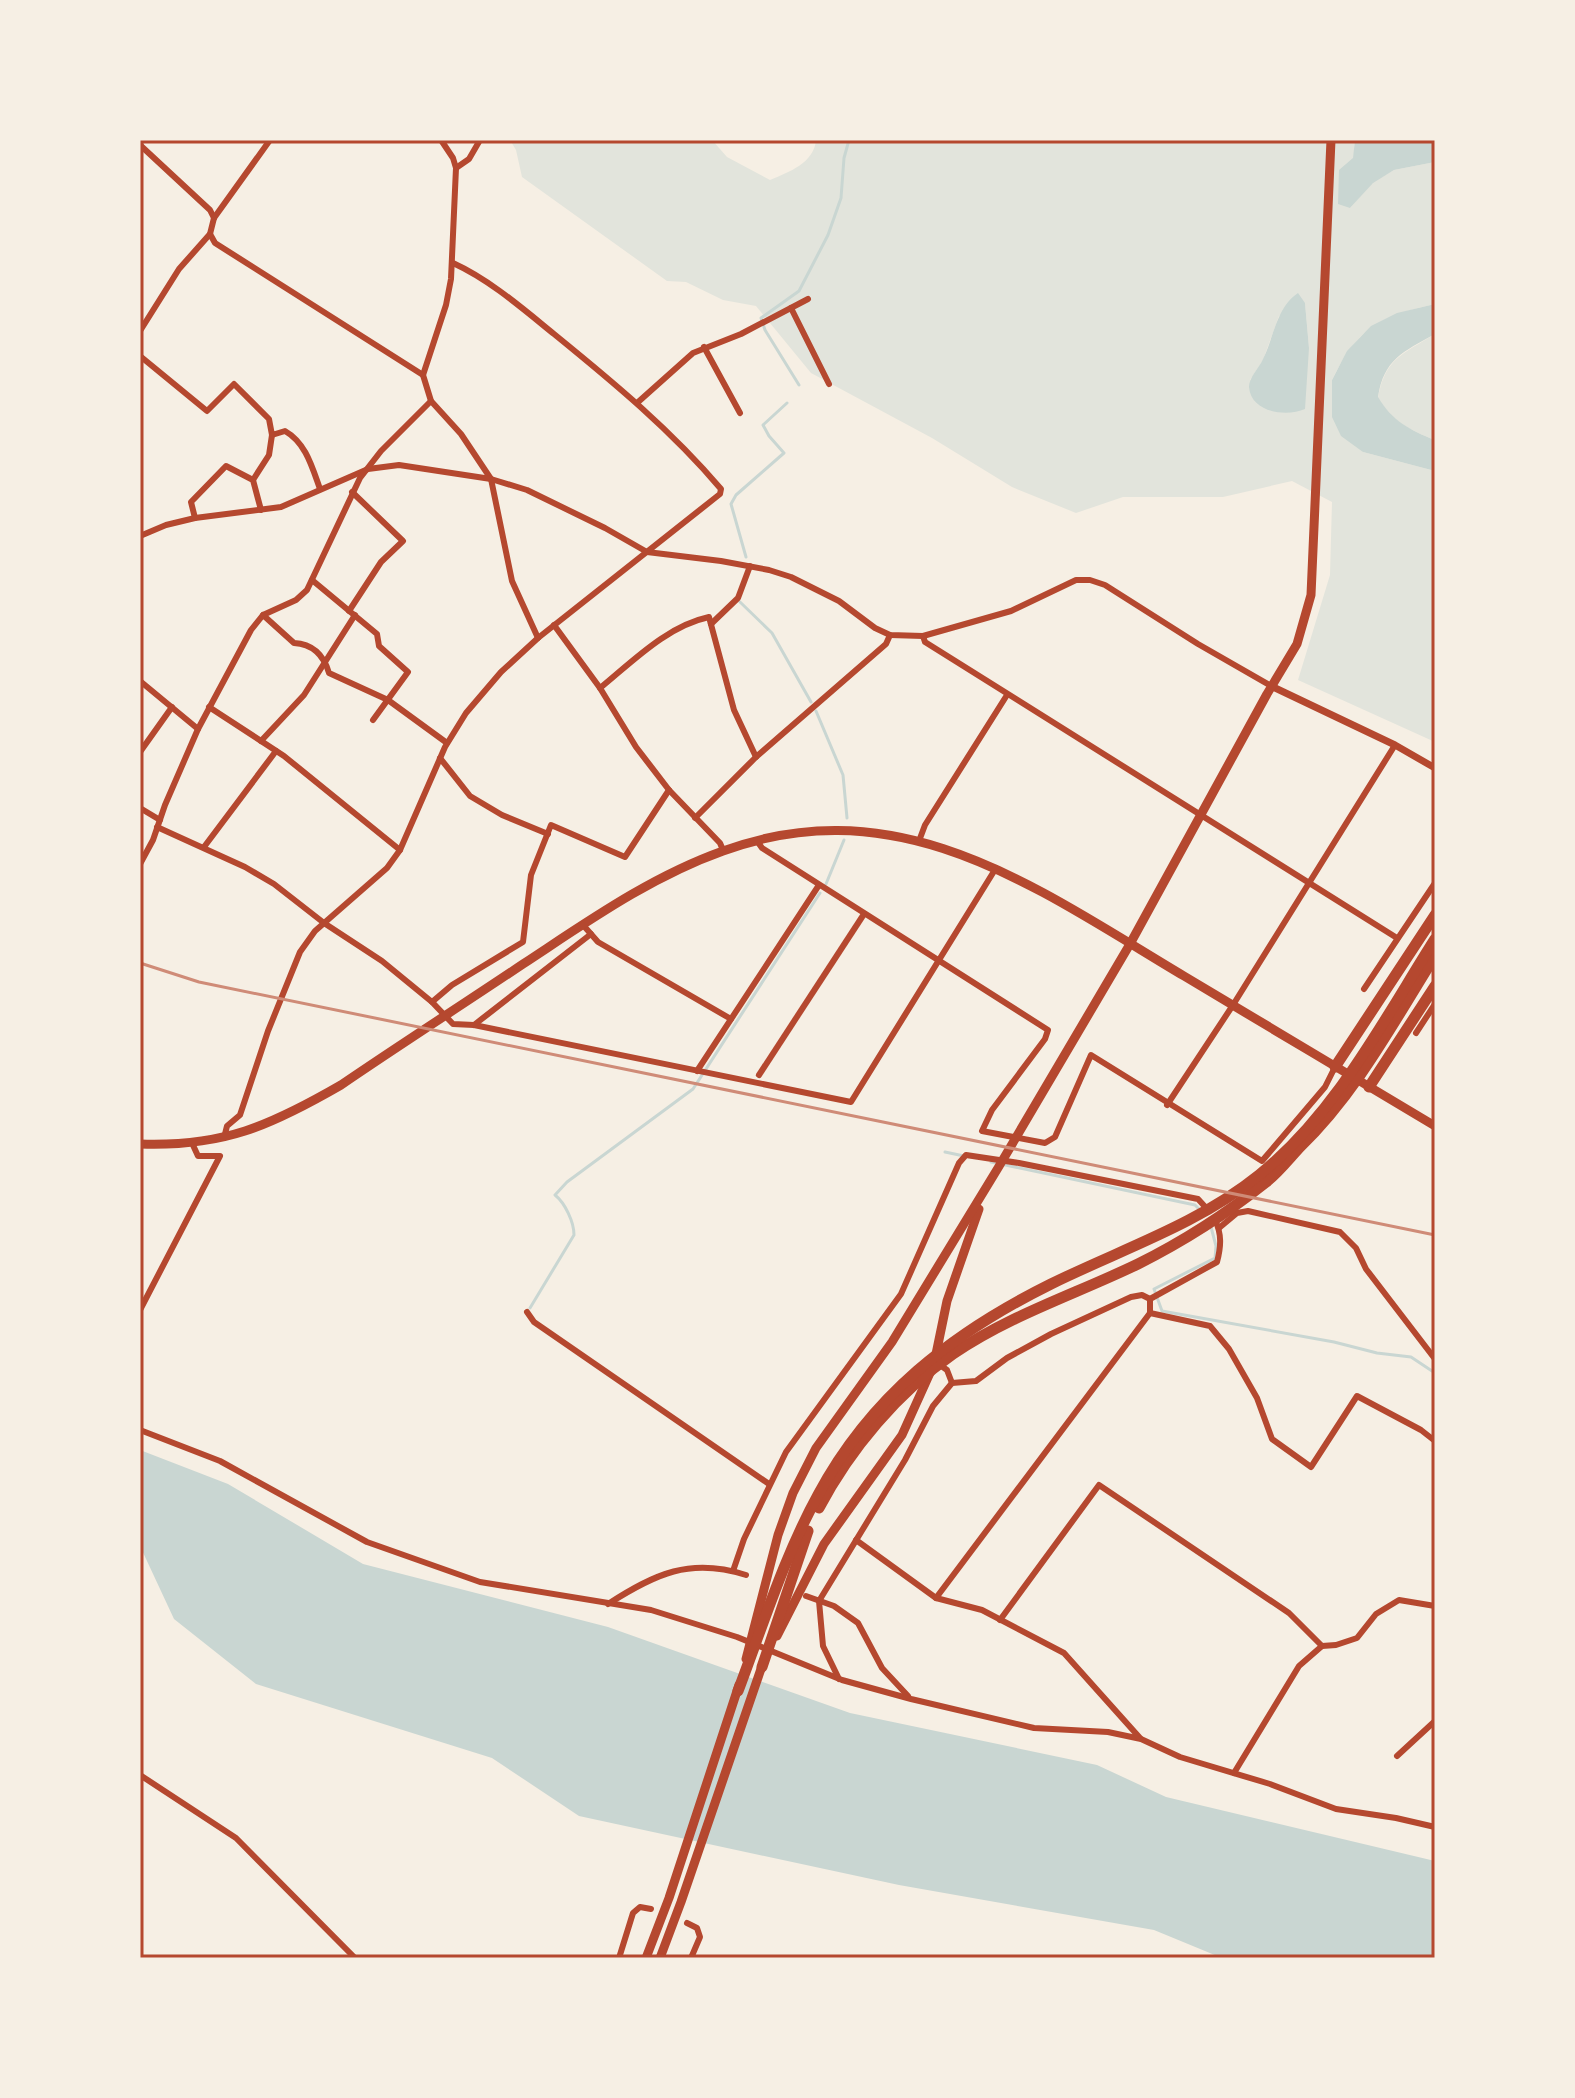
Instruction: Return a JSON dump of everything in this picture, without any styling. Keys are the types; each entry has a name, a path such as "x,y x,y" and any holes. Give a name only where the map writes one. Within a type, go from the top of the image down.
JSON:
{"highway":[{"path":"1335,1067 1435,915"},
{"path":"738,1691 776,1603 802,1528 832,1470 867,1422 954,1339 1052,1284 1192,1227 1261,1173 1293,1143 1337,1093 1435,939"},
{"path":"904,1388 953,1354 1019,1316 1138,1264 1268,1181 1323,1127 1346,1099 1435,956"},
{"path":"1369,1087 1435,986"},
{"path":"762,1667 776,1603"}],"main road":[{"path":"776,1603 793,1493 816,1448 892,1342 985,1190 1130,944 1297,644 1311,595 1331,140"},
{"path":"140,1144 192,1143 224,1138 264,1125 301,1108 639,889 723,850 782,834 851,829 919,841 966,855 1045,892 1435,1126"},
{"path":"776,1603 824,1544 902,1435 920,1400 934,1360 947,1301 985,1190"},
{"path":"660,1958 762,1667"},
{"path":"646,1958 738,1691"}],"street":[{"path":"140,331 179,269 210,234 214,218 270,140"},
{"path":"441,140 456,168 453,263 446,305 423,375 431,401 461,434 491,479 512,581 538,638"},
{"path":"456,168 469,159 480,140"},
{"path":"140,145 210,210 214,218"},
{"path":"210,234 215,243 423,375"},
{"path":"224,1138 227,1126 240,1115 268,1031 300,952 324,923 387,868 400,850 447,743 466,713 501,672 538,638 720,494 721,489 669,432 637,403 522,308 473,272 453,263"},
{"path":"637,403 693,353 763,323 808,299"},
{"path":"791,308 829,384"},
{"path":"704,347 740,413"},
{"path":"140,356 207,411 234,384 269,419 272,435 269,455 253,480 261,510"},
{"path":"140,864 198,729 251,630 263,615 296,600 307,590 352,492 381,451 431,401"},
{"path":"272,435 285,431 295,437 303,447 320,489"},
{"path":"140,536 195,518 281,507 368,469 399,465 491,479 527,490 647,552 769,570 811,585 890,635 923,636 1011,611 1076,580 1090,580 1105,585 1271,686 1395,745 1435,768"},
{"path":"195,518 191,502 226,466 253,480"},
{"path":"261,741 304,695 381,562 403,541 352,492"},
{"path":"711,624 738,598 750,566"},
{"path":"312,580 377,634 379,646 408,672 373,720"},
{"path":"263,615 294,643 307,644 325,660 329,673 388,700 447,743"},
{"path":"600,688 677,629 709,617 734,710 756,757"},
{"path":"554,625 600,688 636,747 669,790 720,843 723,850"},
{"path":"695,818 756,757 886,644 890,635"},
{"path":"923,636 925,642 1007,695 1397,938"},
{"path":"140,681 198,729"},
{"path":"919,841 925,825 1007,695"},
{"path":"140,752 172,707"},
{"path":"209,707 276,751 400,850"},
{"path":"1167,1105 1395,745"},
{"path":"204,847 276,751"},
{"path":"440,758 470,796 502,815 548,834"},
{"path":"432,1002 452,985 523,942 531,875 551,825 625,857 669,790"},
{"path":"140,808 158,824 274,884 324,923 382,961 432,1002 453,1024 474,1025 851,1102 996,868"},
{"path":"757,841 762,848 1048,1030 1045,1039 992,1110 982,1131 1045,1143 1055,1137 1091,1055 1167,1105 1262,1161 1325,1087 1335,1067"},
{"path":"1364,989 1435,883"},
{"path":"701,1072 731,1019 819,885"},
{"path":"759,1075 864,914"},
{"path":"583,925 598,942 731,1019"},
{"path":"474,1025 591,934"},
{"path":"1416,1033 1435,1004"},
{"path":"140,1310 220,1156 198,1156 192,1143"},
{"path":"733,1571 744,1539 786,1452 901,1294 959,1163 966,1155 1198,1199 1219,1228 1221,1246 1217,1262 1150,1299"},
{"path":"1219,1228 1237,1213 1248,1211 1340,1232 1356,1248 1366,1269 1435,1359"},
{"path":"839,1679 823,1646 819,1601 905,1460 933,1406 952,1383 976,1381 1007,1358 1040,1340 1131,1297 1142,1295 1150,1299"},
{"path":"936,1598 1150,1313 1150,1299"},
{"path":"527,1312 534,1322 769,1484"},
{"path":"1150,1313 1210,1326 1229,1349 1257,1398 1272,1439 1311,1467 1357,1396 1421,1430 1435,1441"},
{"path":"876,1332 892,1342"},
{"path":"934,1360 947,1370 952,1383"},
{"path":"140,1430 228,1465 344,1532 480,1582 651,1610 737,1637 839,1679 911,1699 1034,1728 1108,1732 1141,1739 1180,1757 1336,1809 1435,1827"},
{"path":"1000,1620 1099,1485 1289,1613 1322,1646"},
{"path":"856,1540 936,1598 982,1610 1064,1653 1141,1739"},
{"path":"608,1604 645,1581 682,1569 698,1566 746,1575"},
{"path":"806,1596 834,1606 858,1623 882,1668 911,1699"},
{"path":"1234,1773 1299,1666 1322,1646 1357,1638 1376,1614 1399,1600 1435,1606"},
{"path":"1397,1756 1435,1721"},
{"path":"140,1775 236,1838 355,1958"},
{"path":"619,1958 633,1913 640,1907 651,1909"},
{"path":"687,1923 697,1928 700,1937 691,1958"}],"shaded area":[{"path":"510,140 712,140 727,157 770,180 806,161 816,140 1355,140 1350,208 1373,182 1394,170 1435,162 1435,304 1399,314 1372,327 1351,348 1332,380 1363,452 1435,471 1435,742 1298,680 1330,575 1332,502 1292,481 1223,497 1123,497 1076,513 1012,487 932,438 811,373 756,306 723,300 686,282 667,281 522,177 516,150","holes":["1305,303 1309,348 1250,380 1263,360 1279,316"]},
{"path":"1355,140 1435,140 1435,162 1394,170 1373,183 1350,208 1338,204 1339,170 1353,158"},
{"path":"1298,293 1305,303 1309,348 1305,409 1289,413 1271,411 1256,403 1251,396 1249,383 1263,359 1280,315"},
{"path":"1435,304 1435,334 1404,352 1390,365 1378,397 1402,424 1435,440 1435,471 1363,452 1341,436 1332,417 1332,380 1347,351 1371,326 1397,313"},
{"path":"1435,334 1435,440 1402,424 1378,398 1385,374 1397,358"},
{"path":"140,1450 228,1484 363,1564 608,1627 850,1713 1097,1765 1166,1797 1435,1861 1435,1958 1222,1958 1154,1930 899,1885 579,1816 492,1758 256,1684 174,1619 140,1546"}],"waterway":[{"path":"799,385 765,330 761,318 799,291 828,235 841,198 844,158 849,140"},
{"path":"746,557 731,504 736,495 784,453 763,425 787,403"},
{"path":"740,602 772,633 811,702"},
{"path":"816,711 843,775 847,818"},
{"path":"826,884 844,840"},
{"path":"530,1308 574,1235 568,1213 555,1195 567,1182 693,1089 820,893"},
{"path":"945,1152 964,1156"},
{"path":"991,1162 1195,1205 1201,1211"},
{"path":"1211,1227 1216,1246 1215,1258 1154,1289 1162,1311 1411,1357 1435,1373"}],"railway":[{"path":"140,963 199,982 1435,1235"}]}
